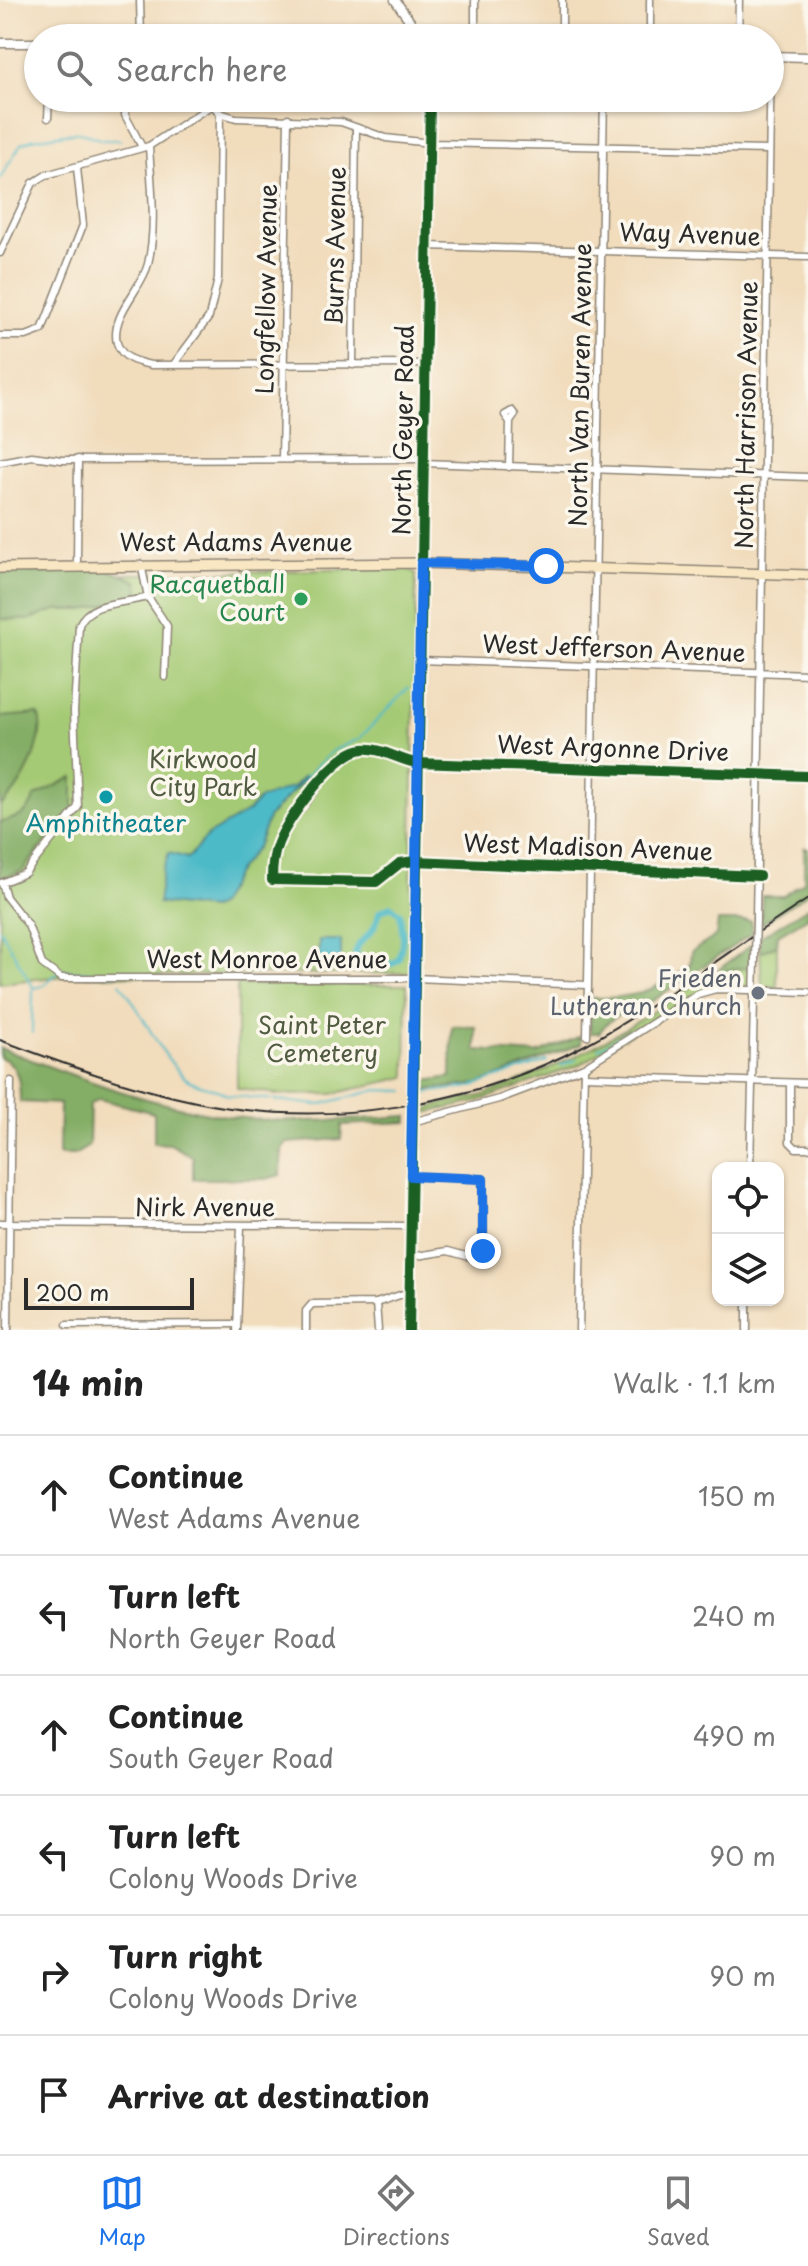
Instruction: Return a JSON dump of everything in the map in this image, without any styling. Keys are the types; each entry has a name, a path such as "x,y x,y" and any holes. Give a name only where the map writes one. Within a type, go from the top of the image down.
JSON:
{"main road":[{"name":"West Adams Avenue","path":"0,568 77,564 421,563 808,575"}],"street":[{"path":"140,0 141,24"},
{"path":"395,0 408,22"},
{"path":"475,0 475,24"},
{"path":"562,0 562,24"},
{"path":"650,0 650,24"},
{"path":"738,24 739,0"},
{"path":"0,43 24,43"},
{"path":"784,56 808,57"},
{"path":"48,112 48,118"},
{"path":"125,112 146,146 151,243 148,267 117,326 118,347 130,361 151,365 425,364"},
{"path":"0,253 33,183 46,175 146,146 201,112"},
{"name":"North Geyer Road","path":"409,1330 416,763 430,112"},
{"name":"North Van Buren Avenue","path":"587,1036 604,112"},
{"name":"North Harrison Avenue","path":"750,1162 759,876 770,112"},
{"path":"174,364 209,317 218,279 220,113 236,118 341,122 386,138 430,143 769,150"},
{"name":"Longfellow Avenue","path":"282,459 288,118"},
{"name":"Burns Avenue","path":"353,365 356,128"},
{"path":"0,336 26,336 42,330 83,225 77,168"},
{"name":"Way Avenue","path":"427,246 808,257"},
{"path":"509,467 510,422"},
{"path":"0,462 32,456 78,459 423,461 509,467 808,477"},
{"path":"77,564 78,459"},
{"path":"141,564 148,597 167,626 165,677"},
{"path":"1,883 25,873 78,807 74,711 79,625 83,615 94,608 148,597"},
{"name":"West Jefferson Avenue","path":"419,660 808,674"},
{"path":"415,861 400,863 376,882 272,880 276,847 292,817 342,756 365,748 416,763"},
{"name":"West Argonne Drive","path":"416,763 808,776"},
{"name":"West Madison Avenue","path":"415,861 759,876"},
{"name":"West Monroe Avenue","path":"1,883 6,897 28,925 42,964 61,978 414,978 587,985"},
{"path":"412,1122 499,1099 584,1067 698,994 716,989 808,992"},
{"path":"579,1330 584,1067"},
{"path":"584,1076 808,1083"},
{"path":"8,1330 11,1081"},
{"path":"790,1083 790,1142 796,1148 808,1148"},
{"path":"410,1257 448,1251 476,1258 483,1251 484,1237 483,1179 411,1176"},
{"name":"Nirk Avenue","path":"0,1223 410,1226"},
{"path":"67,1325 237,1327 241,1226"},
{"path":"306,1330 308,1307 325,1303 376,1303 409,1292"},
{"path":"376,1303 378,1330"},
{"path":"747,1306 747,1330"}],"green space":[{"name":"Kirkwood City Park","path":"408,568 416,575 410,973 65,976 0,983 0,577"},
{"path":"107,569 137,581 140,595 85,610 56,610 28,620 0,619 0,573"},
{"path":"38,714 40,736 31,764 16,789 0,806 0,717"},
{"path":"73,777 73,808 22,871 0,878 0,823 22,815 34,797"},
{"path":"804,848 808,848 808,893 761,924 762,896 783,896 804,882"},
{"path":"808,907 808,917 778,935 777,945 760,952 760,937"},
{"path":"718,921 751,921 751,934 642,1008 620,1014 599,1033 590,1033 591,998 634,995 665,982 690,965 691,952 716,936"},
{"path":"751,945 751,968 727,970 709,983 701,983"},
{"path":"777,945 777,987 762,986 760,952"},
{"path":"730,968 751,968 749,986 701,990 579,1065 476,1102 420,1114 440,1105 484,1095 571,1059 702,980 702,983 709,983 718,972"},
{"name":"Saint Peter Cemetery","path":"237,985 407,985 406,1077 332,1094 282,1095 237,1088"},
{"path":"452,1026 476,1027 476,1050 537,1054 581,1036 581,1044 479,1084 419,1091 419,1082 451,1077"},
{"path":"0,1048 98,1084 198,1111 285,1121 408,1116 408,1122 342,1125 341,1139 287,1143 282,1149 281,1175 266,1179 193,1179 193,1157 170,1144 154,1143 154,1113 99,1099 90,1104 89,1146 74,1155 59,1155 60,1104 20,1102 15,1069 0,1057"}],"water":[{"path":"304,776 306,778 269,816 257,847 238,870 218,906 211,909 158,903 163,869 169,853 188,858 208,835 249,811 259,799 293,787"},
{"path":"319,940 341,940 341,960 319,960"}],"waterway":[{"path":"0,178 21,144 32,139 78,132 103,140 120,140"},
{"path":"305,777 332,751 359,739 408,688"},
{"path":"391,906 400,913 403,938 399,959 392,964 360,959 355,954 359,944 374,927 379,912 391,906"},
{"path":"0,929 33,987 32,1033"},
{"path":"34,988 42,986 61,970 114,974"},
{"path":"120,983 165,1054 183,1076 227,1095 318,1105 377,1090 405,1091"},
{"path":"598,1049 629,1031"},
{"path":"560,1066 578,1059"},
{"path":"424,1093 470,1087 547,1061"}],"railway":[{"path":"0,1040 121,1083 196,1102 245,1110 295,1113 395,1107 494,1084 585,1045 670,993 808,899"}],"cycle path":[{"path":"409,1330 430,112"},
{"path":"759,876 415,861 400,863 376,882 272,880 275,852 291,818 327,773 340,761 363,749 416,763 808,776"}],"place":[{"name":"Racquetball Court","path":"301,599"},
{"name":"Amphitheater","path":"106,797"},
{"name":"Frieden Lutheran Church","path":"758,993"}],"route":[{"path":"483,1251 483,1179 411,1176 421,563 546,566"}]}
